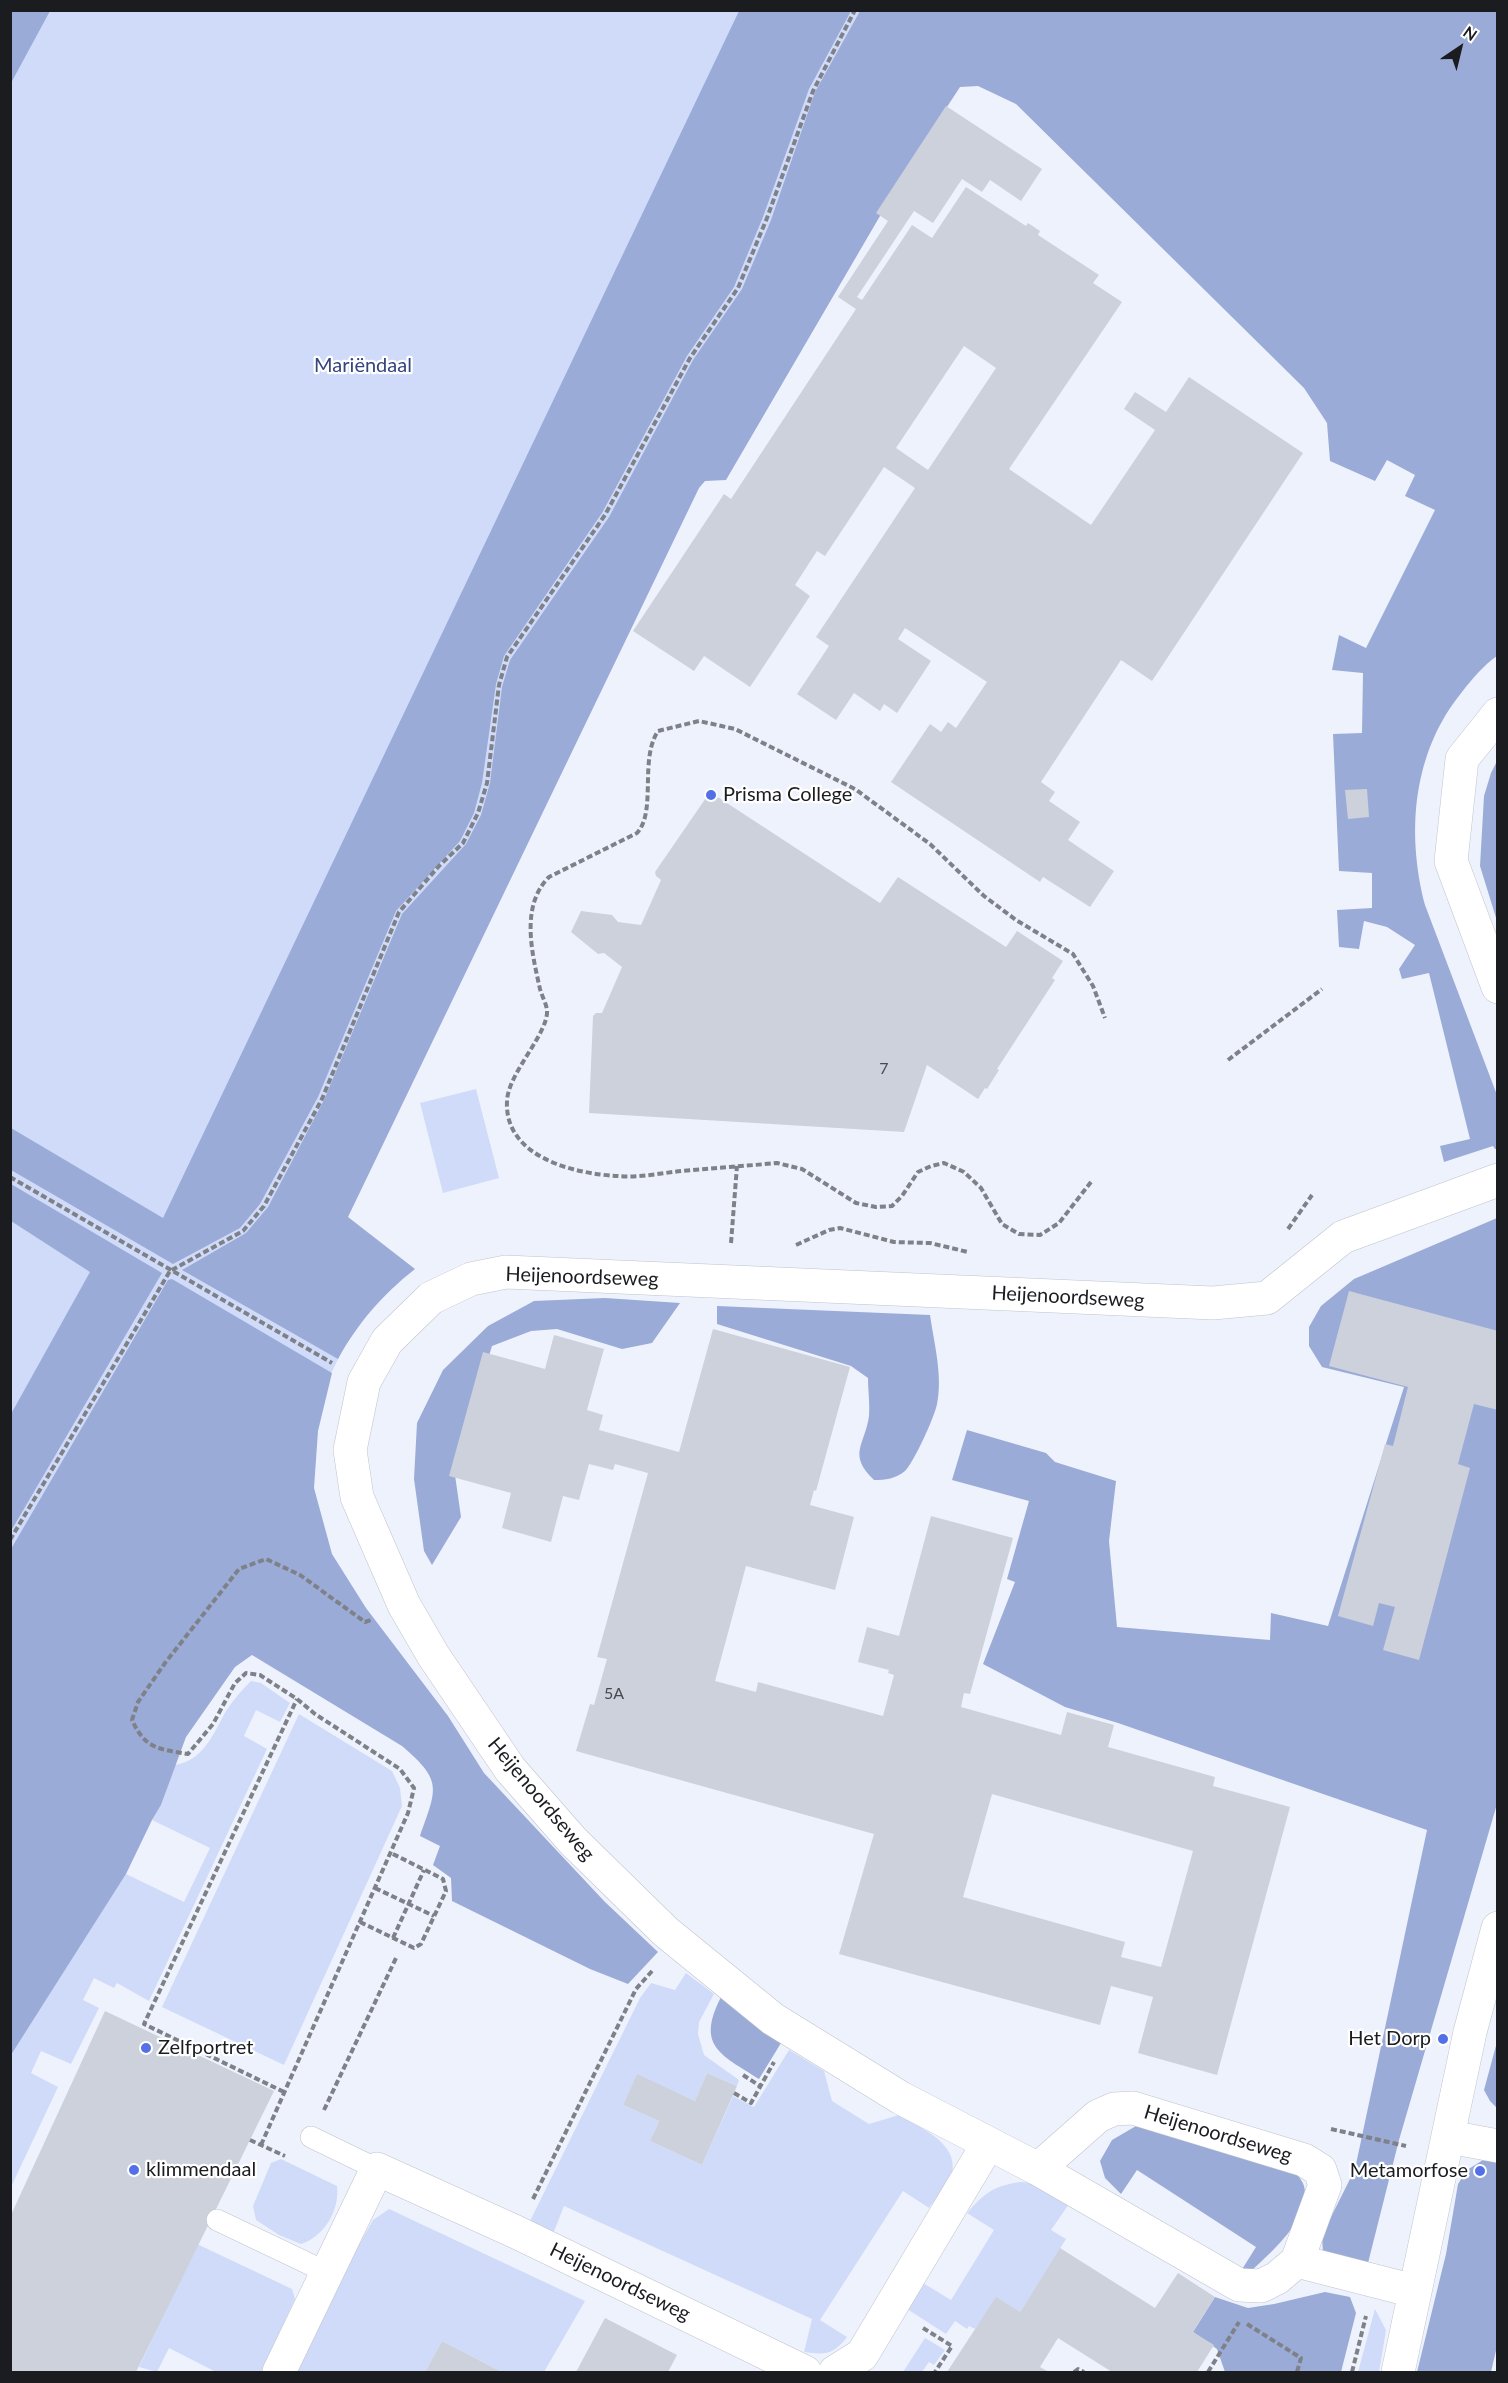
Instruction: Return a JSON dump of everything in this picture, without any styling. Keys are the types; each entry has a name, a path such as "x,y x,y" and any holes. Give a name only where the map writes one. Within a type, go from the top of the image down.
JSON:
{"street":[{"path":"1497,714 1462,759 1451,861 1497,987"},
{"name":"Heijenoordseweg","path":"1038,2169 1098,2116 1114,2109 1133,2108 1304,2160 1320,2170 1325,2185 1297,2261 1277,2278 1261,2286 1239,2285 1038,2169 901,2098 773,2019 679,1943 573,1841 510,1769 433,1655 404,1605 357,1497 350,1450 364,1382 387,1341 431,1298 471,1279 506,1272 1213,1303 1267,1298 1343,1237 1497,1180"},
{"path":"1398,2373 1470,2032 1497,1928"},
{"path":"1449,2137 1497,2146"},
{"path":"835,2373 861,2355 988,2144"},
{"path":"279,2373 377,2169"},
{"name":"Heijenoordseweg","path":"377,2169 516,2232 805,2373"},
{"path":"1297,2261 1414,2291"}],"lane":[{"path":"311,2137 377,2169"},
{"path":"217,2220 326,2272"}],"path":[{"path":"10,1540 170,1271 243,1231 264,1206 322,1099 399,912 463,843 478,813 487,783 499,685 507,657 605,515 690,358 738,288 767,218 813,91 855,10"},
{"path":"1091,1182 1059,1223 1040,1235 1018,1234 1002,1224 981,1188 964,1172 944,1163 918,1172 902,1196 892,1206 876,1207 856,1203 802,1169 777,1163 620,1177 592,1173 552,1162 527,1148 515,1136 508,1114 507,1100 512,1083 538,1036 547,1012 532,951 531,916 539,887 549,877 638,833 642,827 646,808 651,741 658,731 699,721 735,729 855,789 930,844 984,896 1016,920 1073,954 1093,986 1105,1018"},
{"path":"1228,1060 1322,989"},
{"path":"729,1282 737,1166"},
{"path":"10,1177 364,1382"},
{"path":"261,2145 391,1853 408,1813 414,1788 400,1769 260,1675 246,1673 235,1683 213,1724 188,1755 160,1749 139,1737 132,1720 138,1702 165,1663 239,1569 266,1559 300,1575 365,1622 404,1605"},
{"path":"284,2092 143,2026 297,1699"},
{"path":"360,1922 414,1948 421,1944 446,1891 443,1879 391,1853"},
{"path":"393,1938 424,1869"},
{"path":"375,1888 434,1916"},
{"path":"516,2232 636,1989 679,1943"},
{"path":"311,2137 397,1956"},
{"path":"734,2093 751,2103 792,2030"},
{"path":"743,2075 760,2086"},
{"path":"1322,2127 1406,2146"},
{"path":"891,2307 952,2346 935,2373"},
{"path":"1208,2373 1240,2320 1301,2358 1297,2373"},
{"path":"1074,2373 1078,2369 1084,2373"}],"green space":[{"name":"Mariëndaal","path":"11,11 932,11 696,488 344,1220 351,1333 11,2020"},
{"path":"476,1089 499,1178 443,1193 420,1103"},
{"path":"251,1681 261,1683 290,1703 280,1722 256,1710 244,1736 267,1749 149,2001 117,1983 114,1988 94,1978 83,2000 99,2008 71,2064 41,2051 31,2073 58,2087 11,2187 11,2055 126,1874 184,1902 210,1848 152,1820 161,1805 175,1765 193,1758 200,1752 212,1737 229,1707"},
{"path":"299,1714 392,1771 400,1788 402,1806 284,2065 162,2007"},
{"path":"686,1973 714,1994 699,2022 698,2034 704,2055 739,2080 737,2086 707,2073 695,2101 637,2075 623,2105 659,2121 650,2141 702,2165 733,2096 754,2107 789,2050 824,2071 832,2101 869,2124 899,2115 936,2137 944,2145 953,2162 951,2177 929,2208 903,2191 820,2320 847,2337 828,2352 804,2352 812,2319 564,2206 553,2234 529,2223 640,1998 651,1983 675,1990"},
{"path":"281,2159 337,2186 336,2204 329,2221 317,2235 301,2244 279,2235 256,2220 253,2206 271,2163"},
{"path":"1020,2182 1041,2183 1069,2204 1051,2230 1066,2239 1020,2312 977,2326 975,2329 969,2326 967,2329 955,2321 946,2334 907,2309 923,2283 951,2300 994,2230 967,2213 990,2191"},
{"path":"389,2209 585,2301 544,2372 502,2372 442,2341 425,2372 297,2372 348,2264 373,2220"},
{"path":"197,2244 292,2289 295,2299 261,2372 216,2372 169,2348 157,2372 139,2367"},
{"path":"1375,2309 1386,2330 1379,2372 1358,2372"},
{"path":"925,2338 945,2350 934,2365 929,2362 922,2372 903,2372"}],"shaded area":[{"path":"10,11 50,11 11,83"},
{"path":"739,11 851,11 809,89 763,217 734,287 687,356 602,513 504,656 496,684 482,783 474,813 460,841 396,911 318,1097 260,1204 240,1228 173,1264 11,1170 11,1128 163,1218"},
{"path":"860,11 1497,11 1497,656 1478,672 1462,692 1446,715 1433,740 1418,793 1415,821 1419,877 1425,905 1497,1095 1497,1149 1493,1146 1444,1162 1440,1146 1470,1139 1429,973 1402,979 1399,969 1415,945 1387,927 1364,921 1359,949 1339,947 1337,910 1372,908 1372,873 1339,871 1333,734 1362,733 1363,673 1332,670 1339,635 1366,648 1435,510 1405,496 1415,475 1387,460 1375,481 1330,461 1327,423 1304,388 1016,104 978,86 960,87 915,156 726,480 705,481 699,488 348,1217 415,1269 372,1310 338,1359 182,1270 246,1233 268,1207 324,1100 402,914 466,844 481,815 490,783 502,687 510,660 609,517 693,360 742,289 771,220 815,92"},
{"path":"1497,761 1497,921 1480,866 1484,796"},
{"path":"11,1184 162,1273 11,1531 11,1414 90,1272 11,1221"},
{"path":"1497,1218 1497,1804 1399,2140 1368,2263 1323,2254 1322,2235 1355,2169 1427,1830 1118,1723 1065,1707 983,1664 1015,1582 1007,1579 1029,1501 952,1480 967,1430 1046,1453 1055,1462 1116,1481 1109,1541 1117,1627 1270,1640 1271,1613 1328,1626 1404,1387 1322,1367 1309,1346 1309,1327 1321,1306 1354,1279"},
{"path":"172,1279 332,1373 318,1431 314,1488 332,1554 366,1608 448,1716 484,1773 605,1902 658,1952 628,1984 590,1969 452,1901 451,1878 433,1865 440,1846 420,1836 433,1796 433,1786 424,1768 402,1746 252,1655 235,1667 186,1737 161,1805 126,1874 11,2055 11,1549 168,1280"},
{"path":"605,1298 680,1303 652,1343 622,1349 557,1329 531,1331 492,1346 454,1468 461,1517 432,1565 424,1551 414,1479 417,1423 443,1370 488,1326 534,1301"},
{"path":"717,1306 930,1315 936,1348 939,1393 932,1419 909,1467 898,1476 874,1480 861,1463 860,1449 869,1416 868,1378 851,1366 717,1324"},
{"path":"721,1997 781,2043 759,2079 733,2063 716,2047 711,2027"},
{"path":"1497,2042 1497,2108 1484,2090"},
{"path":"1136,2126 1297,2174 1304,2186 1305,2198 1295,2223 1276,2247 1247,2275 1241,2271 1256,2247 1137,2170 1121,2194 1105,2178 1100,2161 1112,2140"},
{"path":"1483,2160 1497,2162 1498,2342 1491,2372 1417,2372 1446,2254 1458,2184 1467,2170"},
{"path":"1325,2292 1350,2297 1356,2313 1341,2372 1225,2372 1217,2349 1193,2332 1215,2297 1248,2308"}],"building":[{"path":"946,106 1042,169 1021,201 990,180 982,192 962,179 933,223 914,211 857,297 862,300 912,225 932,238 966,187 1026,226 1028,223 1040,231 1038,235 1099,275 1093,283 1122,302 1009,469 1091,525 1155,430 1124,409 1135,392 1166,412 1189,377 1303,453 1152,681 1121,660 1041,782 1055,792 1049,801 1080,822 1068,840 1114,871 1090,907 1043,877 1040,882 891,782 930,724 941,732 948,722 956,728 987,682 905,628 898,639 931,661 897,713 884,704 880,711 854,693 836,720 797,694 829,646 816,637 915,488 884,467 825,556 817,551 795,585 810,596 750,687 704,656 694,671 633,631 724,494 731,499 856,309 838,297 888,221 876,213","holes":["964,346 996,368 928,470 896,448"]},
{"path":"1367,789 1369,817 1348,819 1345,790"},
{"path":"710,792 880,903 898,877 1006,947 1017,931 1063,961 1052,978 1055,980 997,1069 999,1070 987,1089 985,1088 978,1099 927,1065 904,1132 589,1113 593,1016 596,1013 602,1013 622,967 604,953 598,954 571,932 581,911 612,915 618,922 641,925 661,880 655,872"},
{"path":"1349,1291 1498,1331 1498,1410 1474,1404 1458,1464 1470,1468 1419,1660 1383,1650 1395,1607 1379,1603 1373,1626 1338,1616 1385,1444 1393,1446 1408,1387 1329,1366"},
{"path":"713,1329 850,1367 816,1491 814,1490 810,1505 854,1517 835,1590 746,1566 715,1681 756,1692 758,1682 883,1716 894,1675 888,1673 889,1670 858,1662 867,1627 899,1636 931,1516 1013,1538 970,1694 964,1693 961,1707 1061,1735 1067,1712 1114,1725 1108,1747 1215,1777 1213,1786 1290,1807 1217,2075 1138,2053 1153,1997 1111,1986 1100,2025 839,1954 874,1834 576,1751 590,1704 594,1705 607,1659 597,1657 648,1473 615,1464 613,1470 589,1464 579,1500 563,1496 551,1542 502,1528 511,1493 449,1476 483,1352 545,1369 554,1335 604,1349 587,1410 603,1415 599,1430 679,1452","holes":["992,1794 1193,1851 1161,1967 1121,1957 1125,1942 963,1897"]},
{"name":"klimmendaal","path":"105,2011 274,2091 136,2372 10,2372 10,2217"},
{"path":"707,2073 737,2086 702,2165 650,2141 659,2121 623,2105 637,2074 695,2101"},
{"path":"1060,2248 1155,2308 1178,2273 1215,2297 1193,2332 1214,2345 1197,2372 1112,2372 1058,2338 1040,2367 1049,2372 947,2372 996,2297 1020,2312"},
{"path":"605,2318 677,2355 668,2372 576,2372"},
{"path":"442,2341 502,2372 425,2372"}],"place":[{"name":"Prisma College","path":"711,795"},
{"name":"Het Dorp","path":"1443,2039"},
{"name":"Zelfportret","path":"146,2048"},
{"name":"klimmendaal","path":"134,2170"},
{"name":"Metamorfose","path":"1480,2171"}]}
